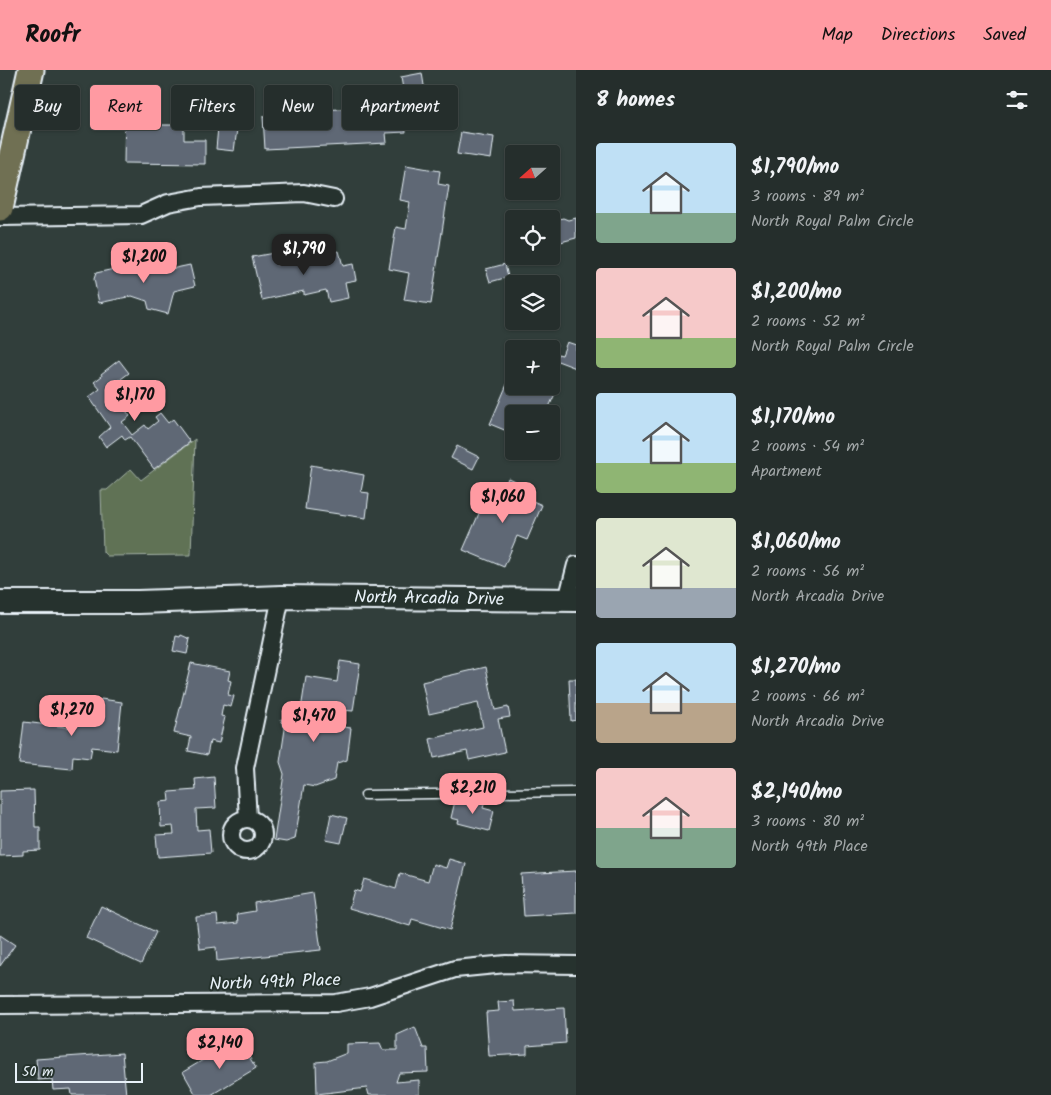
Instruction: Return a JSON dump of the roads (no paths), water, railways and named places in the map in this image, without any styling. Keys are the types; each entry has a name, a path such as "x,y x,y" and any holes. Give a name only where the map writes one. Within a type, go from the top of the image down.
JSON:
{"main road":[{"path":"0,208 31,70"}],"street":[{"path":"0,217 142,215 168,203 201,197 304,193 334,199"},
{"path":"572,600 576,565"},
{"path":"248,819 245,768 281,597"},
{"name":"North Arcadia Drive","path":"0,602 138,602 281,597 572,600"},
{"name":"North 49th Place","path":"0,1005 336,1003 370,997 455,970 506,964 576,965"}],"lane":[{"path":"365,795 576,792"}]}
